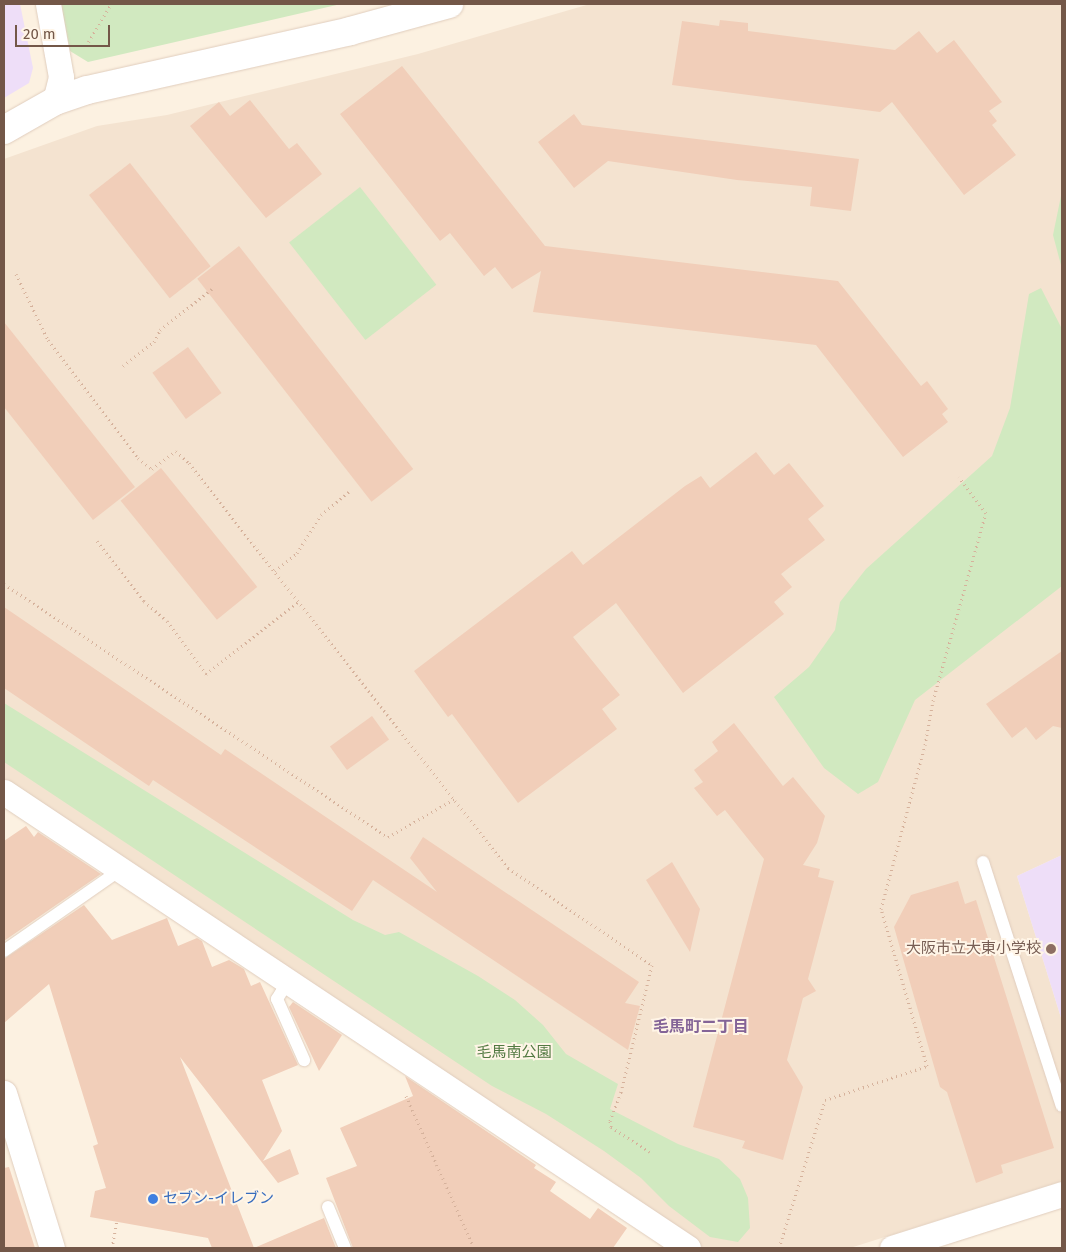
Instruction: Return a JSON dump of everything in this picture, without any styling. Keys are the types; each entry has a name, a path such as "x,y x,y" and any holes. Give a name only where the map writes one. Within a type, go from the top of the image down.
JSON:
{"street":[{"path":"48,4 61,77 55,101"},
{"path":"4,130 55,101 87,90 350,31 449,4"},
{"path":"4,792 287,983 688,1248"},
{"path":"4,1093 52,1248"},
{"path":"892,1248 1062,1194"}],"lane":[{"path":"983,862 1062,1106"},
{"path":"4,952 120,870"},
{"path":"287,983 277,999 304,1060"},
{"path":"328,1207 345,1248"}],"path":[{"path":"82,54 111,4"},
{"path":"16,274 48,340 138,458 152,469 176,451 189,463 456,798 508,868 652,966 621,1092 610,1122 611,1127 650,1152"},
{"path":"123,366 154,342 160,330 213,288"},
{"path":"779,1248 825,1100 927,1066 880,909 925,745 933,701 986,512 959,477"},
{"path":"275,571 297,553 321,515 350,491"},
{"path":"97,541 144,601 167,621 206,674 299,601"},
{"path":"4,584 388,837 456,798"},
{"path":"405,1093 474,1248"},
{"path":"112,1248 117,1222"}],"shaded area":[{"path":"4,4 20,4 33,68 29,83 4,98"},
{"path":"590,4 1062,4 1062,855 1017,876 1062,1021 1062,1181 850,1248 704,1248 4,779 4,159 97,126 167,115 418,54"},
{"name":"大阪市立大東小学校","path":"1062,855 1062,1021 1017,876"}],"green space":[{"path":"61,4 341,4 88,62 70,51"},
{"path":"360,187 436,285 365,340 289,242"},
{"path":"1062,191 1062,269 1053,235"},
{"path":"1041,288 1062,329 1062,586 915,700 878,782 858,794 824,768 774,697 809,667 835,630 840,602 866,569 992,456 1010,408 1029,294"},
{"name":"毛馬南公園","path":"4,703 353,920 385,935 399,932 478,976 515,1000 543,1025 566,1054 618,1084 610,1109 678,1144 719,1159 740,1179 748,1198 750,1228 738,1242 710,1237 669,1206 641,1178 604,1151 546,1114 492,1086 4,762"}],"building":[{"path":"720,20 748,23 748,31 895,50 919,31 937,53 954,40 1002,102 989,111 997,121 992,125 1016,155 964,195 892,102 880,112 672,85 682,21 719,26"},
{"path":"402,66 545,246 838,281 921,386 927,381 948,409 942,414 948,422 903,457 816,345 533,312 541,271 512,289 495,267 484,276 450,233 440,241 340,114"},
{"path":"250,100 289,149 297,143 322,174 266,218 190,126 219,102 230,116"},
{"path":"574,114 582,125 859,159 851,211 810,206 812,187 737,180 608,161 574,188 538,142"},
{"path":"130,163 211,266 170,298 89,195"},
{"path":"239,246 413,469 371,502 197,279"},
{"path":"4,322 135,487 93,520 4,407"},
{"path":"188,347 222,393 186,419 152,373"},
{"path":"756,452 774,475 789,463 824,506 808,519 825,540 781,574 792,587 774,602 784,614 683,693 616,603 573,637 620,695 602,709 617,729 518,803 452,714 448,717 414,671 572,551 583,565 685,486 701,476 710,488"},
{"path":"161,468 257,587 217,620 121,501"},
{"path":"4,607 221,755 225,749 437,892 410,858 423,837 639,982 625,1003 640,1006 628,1050 373,880 352,911 153,780 149,786 4,688"},
{"path":"1062,651 1062,728 1053,726 1036,740 1026,727 1012,738 986,704"},
{"path":"372,716 389,739 347,770 330,747"},
{"path":"734,723 783,786 793,777 825,816 817,843 803,865 820,869 818,877 834,881 808,979 816,991 803,998 787,1060 803,1087 783,1160 742,1148 745,1141 693,1127 764,859 725,810 717,816 694,788 703,782 694,770 718,751 712,742"},
{"path":"26,826 34,837 38,832 101,874 4,941 4,841"},
{"path":"672,862 700,909 690,952 646,880"},
{"path":"958,881 965,904 976,900 1054,1148 1001,1165 1003,1173 976,1183 947,1092 940,1087 894,927 911,895"},
{"path":"84,905 112,940 167,918 178,946 197,938 202,941 212,967 229,960 244,969 251,986 260,982 298,1065 262,1080 282,1131 263,1161 290,1149 299,1174 278,1183 180,1057 254,1248 212,1248 208,1238 90,1217 95,1191 106,1188 93,1146 98,1144 49,984 4,1023 4,959"},
{"path":"293,1002 342,1035 319,1071 289,1007"},
{"path":"405,1076 536,1165 534,1168 556,1182 550,1191 590,1219 598,1208 627,1228 613,1248 353,1248 326,1178 357,1166 340,1128 413,1096"},
{"path":"9,1167 35,1248 4,1248 4,1168"},
{"path":"324,1218 336,1248 254,1248"}],"place":[{"name":"大阪市立大東小学校","path":"1051,949"},
{"name":"セブン-イレブン","path":"153,1199"}],"district":[{"name":"毛馬町二丁目","path":"701,1027"}]}
